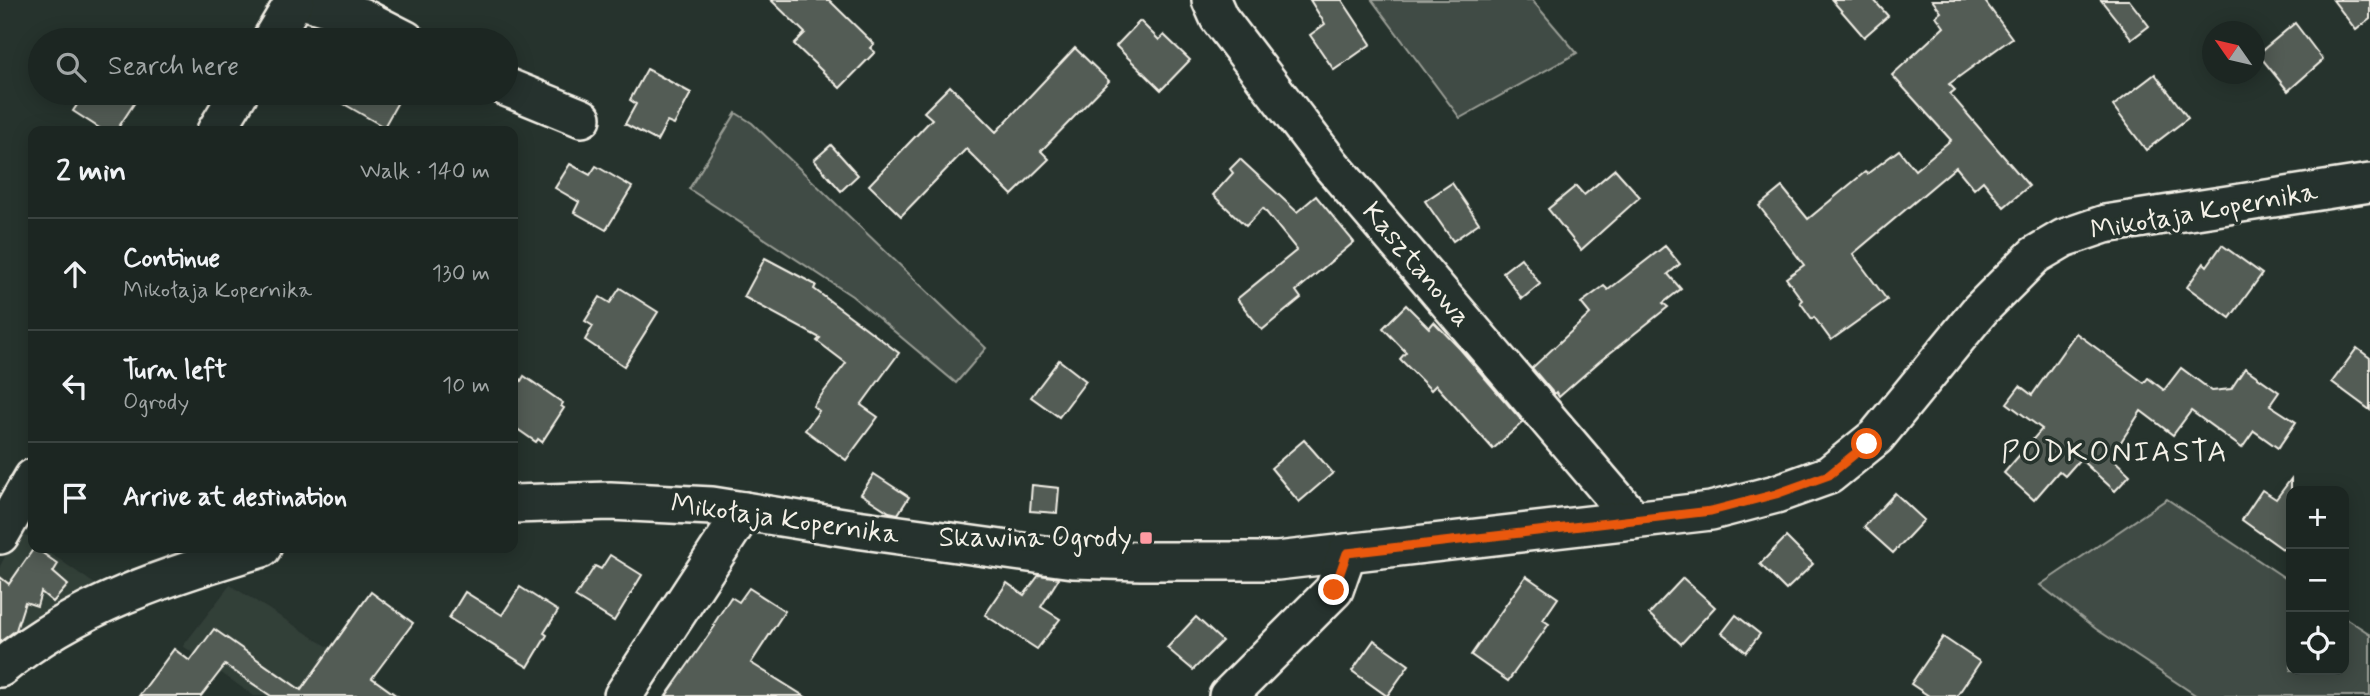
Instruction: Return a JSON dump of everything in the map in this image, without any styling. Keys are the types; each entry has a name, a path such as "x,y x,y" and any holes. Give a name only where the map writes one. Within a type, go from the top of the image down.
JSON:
{"street":[{"path":"278,28 295,0"},
{"path":"302,0 360,17 382,28"},
{"name":"Kasztanowa","path":"1210,0 1219,18 1332,166 1634,520"},
{"path":"518,92 582,118"},
{"path":"219,126 232,105"},
{"name":"Mikołaja Kopernika","path":"518,504 610,501 712,506 856,530 1073,559 1141,561 1277,561 1711,511 1776,494 1829,475 1876,437 1980,310 2035,255 2064,239 2105,224 2370,183"},
{"path":"0,536 28,487"},
{"path":"623,696 744,511"},
{"path":"0,668 44,636 132,590 247,553"},
{"path":"1228,696 1334,590 1347,553"}],"shaded area":[{"path":"1372,0 1532,0 1577,53 1460,118"},
{"path":"736,113 752,123 986,348 956,383 852,296 689,189"},
{"path":"2167,499 2286,579 2286,675 2349,675 2349,620 2370,634 2370,696 2197,696 2096,629 2040,585"},
{"path":"19,531 28,537 28,553 50,553 96,585 9,642 0,637 0,566"},
{"path":"230,585 401,696 254,696 183,646"}],"building":[{"path":"771,0 829,0 874,44 870,48 875,52 840,88 794,44 805,33"},
{"path":"1310,0 1342,0 1371,44 1334,70 1310,35 1325,24"},
{"path":"1832,0 1874,0 1888,16 1864,37"},
{"path":"1932,0 1984,0 2012,38 1949,84 1955,90 1950,94 2029,186 2004,207 1983,181 1974,189 1956,167 1853,254 1887,300 1831,340 1814,317 1812,319 1786,278 1804,265 1759,206 1782,187 1808,219 1865,172 1867,174 1899,150 1915,170 1951,140 1892,75 1944,27 1936,16 1941,12"},
{"path":"2101,0 2129,0 2149,26 2132,39"},
{"path":"2333,0 2370,0 2370,19 2356,30"},
{"path":"1140,21 1159,40 1164,35 1190,60 1161,90 1116,46"},
{"path":"2295,23 2323,60 2288,91 2265,63 2265,48"},
{"path":"1075,48 1109,81 1041,151 1049,159 1012,195 966,149 901,216 869,185 932,119 924,112 950,86 996,132"},
{"path":"647,69 691,93 674,125 667,122 657,141 625,124 636,104 630,100"},
{"path":"2155,74 2188,118 2146,150 2113,106"},
{"path":"77,105 133,105 119,126 96,126 73,111"},
{"path":"346,105 396,105 382,126"},
{"path":"831,145 858,175 841,191 814,160"},
{"path":"1240,159 1297,212 1316,196 1354,242 1296,291 1301,298 1262,330 1237,299 1297,250 1263,208 1246,226 1213,195 1233,173 1230,169"},
{"path":"570,164 590,175 596,166 632,187 606,230 574,212 579,202 555,188"},
{"path":"1615,169 1640,197 1581,250 1548,209 1576,186 1584,195"},
{"path":"1452,183 1479,223 1453,241 1425,201"},
{"path":"2222,245 2262,274 2230,318 2187,287 2204,263 2207,266"},
{"path":"1665,246 1680,264 1668,274 1681,289 1663,303 1668,307 1559,397 1556,392 1554,394 1532,368 1590,314 1581,303 1604,286 1608,290"},
{"path":"765,258 816,285 814,289 899,353 861,405 878,417 846,460 805,430 819,411 813,406 846,363 817,341 820,338 744,297"},
{"path":"1521,258 1540,284 1522,299 1503,272"},
{"path":"620,288 658,312 624,366 585,340 593,326 585,321 600,297 610,303"},
{"path":"1406,305 1429,328 1434,322 1523,422 1493,449 1436,385 1431,390 1400,359 1406,352 1383,328"},
{"path":"2076,333 2144,383 2148,378 2164,390 2181,368 2212,391 2231,389 2245,368 2279,392 2270,405 2296,422 2278,448 2254,431 2242,448 2191,411 2173,435 2141,411 2111,457 2130,475 2115,491 2080,459 2065,476 2059,471 2034,500 2004,473 2042,429 2007,403 2020,386 2032,395"},
{"path":"2357,348 2370,358 2370,410 2332,382"},
{"path":"1059,360 1086,381 1059,417 1031,397"},
{"path":"524,376 563,403 561,406 564,408 542,442 538,439 536,442 518,429 518,379 521,381"},
{"path":"1304,440 1333,473 1299,502 1271,468"},
{"path":"874,474 909,497 898,514 889,512 861,494"},
{"path":"2291,479 2291,486 2286,486 2286,551 2242,520 2262,490 2276,499"},
{"path":"1032,485 1059,488 1057,513 1030,511"},
{"path":"1895,493 1924,520 1893,553 1864,527"},
{"path":"1786,537 1813,564 1786,590 1760,564"},
{"path":"31,553 42,553 58,564 53,572 68,585 53,602 41,592 37,606 25,602 16,630 0,642 0,577 9,584"},
{"path":"610,555 642,575 614,621 575,597 595,566 601,569"},
{"path":"1039,575 1059,578 1041,607 1060,619 1037,649 985,615 1007,583 1024,595"},
{"path":"1526,576 1558,598 1543,620 1549,624 1508,681 1471,655"},
{"path":"1683,578 1715,607 1681,644 1649,614"},
{"path":"520,587 558,611 528,667 449,618 465,592 502,615"},
{"path":"749,588 785,611 751,663 804,696 666,696 715,626 713,625 731,597 739,602"},
{"path":"371,592 413,623 372,678 397,696 271,696 225,665 201,696 139,696 174,649 190,661 214,629 301,690"},
{"path":"1736,615 1760,634 1746,652 1722,633"},
{"path":"1196,617 1222,641 1193,670 1167,648"},
{"path":"1943,637 1980,662 1957,696 1929,696 1911,684"},
{"path":"1374,640 1409,665 1387,696 1352,671"}],"place":[{"name":"Skawina Ogrody","path":"1146,538"}],"district":[{"name":"PODKONIASTA","path":"2115,452"}],"route":[{"path":"1334,590 1347,553 1711,511 1776,494 1829,475 1867,444"}]}
